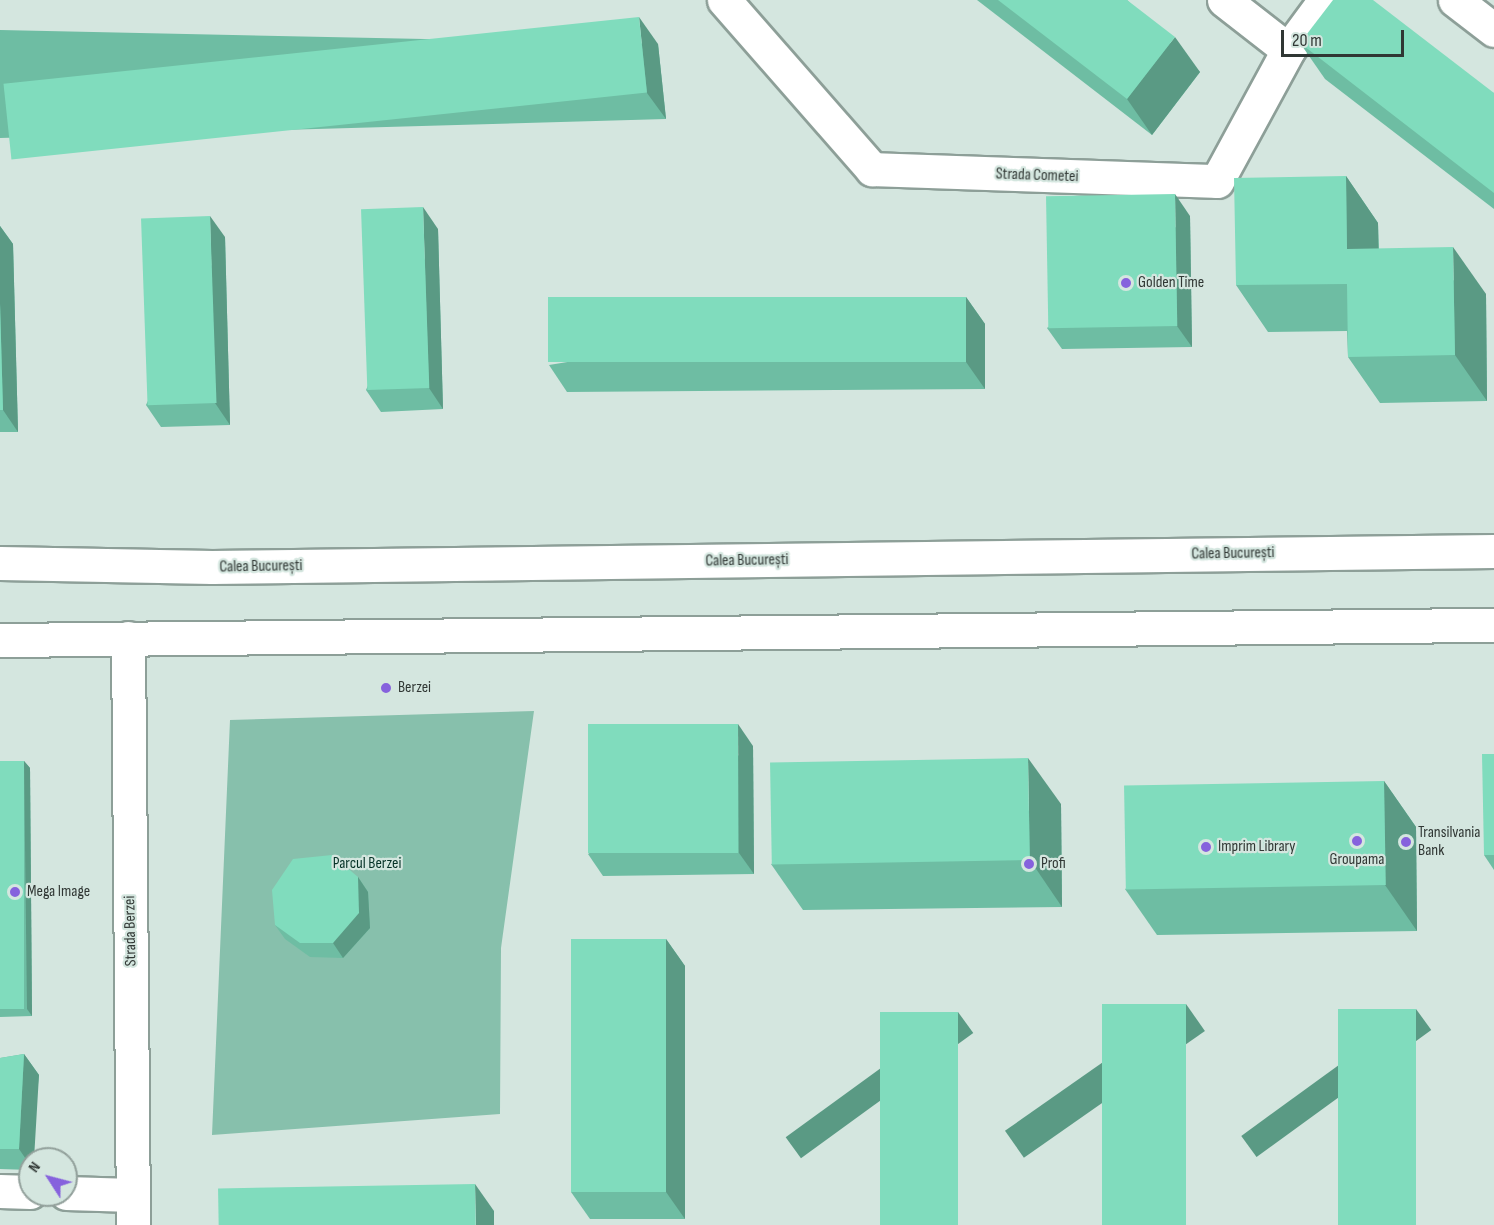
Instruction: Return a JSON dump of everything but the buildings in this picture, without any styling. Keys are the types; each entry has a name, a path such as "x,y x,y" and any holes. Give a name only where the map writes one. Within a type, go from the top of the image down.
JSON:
{"main road":[{"name":"Strada Cometei","path":"724,0 872,169 1216,181 1288,50 1325,0"},
{"path":"1224,0 1288,50"},
{"path":"1455,0 1494,30"},
{"name":"Calea București","path":"0,563 212,567 1494,551"},
{"path":"0,640 607,637 1494,625"},
{"name":"Strada Berzei","path":"128,638 133,1210"},
{"path":"0,1191 18,1192"},
{"path":"78,1196 133,1210"}],"green space":[{"name":"Parcul Berzei","path":"534,711 501,948 500,1114 212,1135 230,720"}],"place":[{"name":"Golden Time","path":"1126,283"},
{"name":"Berzei","path":"386,688"},
{"name":"Groupama","path":"1357,841"},
{"name":"Transilvania Bank","path":"1406,842"},
{"name":"Imprim Library","path":"1206,847"},
{"name":"Profi","path":"1029,864"},
{"name":"Mega Image","path":"15,892"}]}
